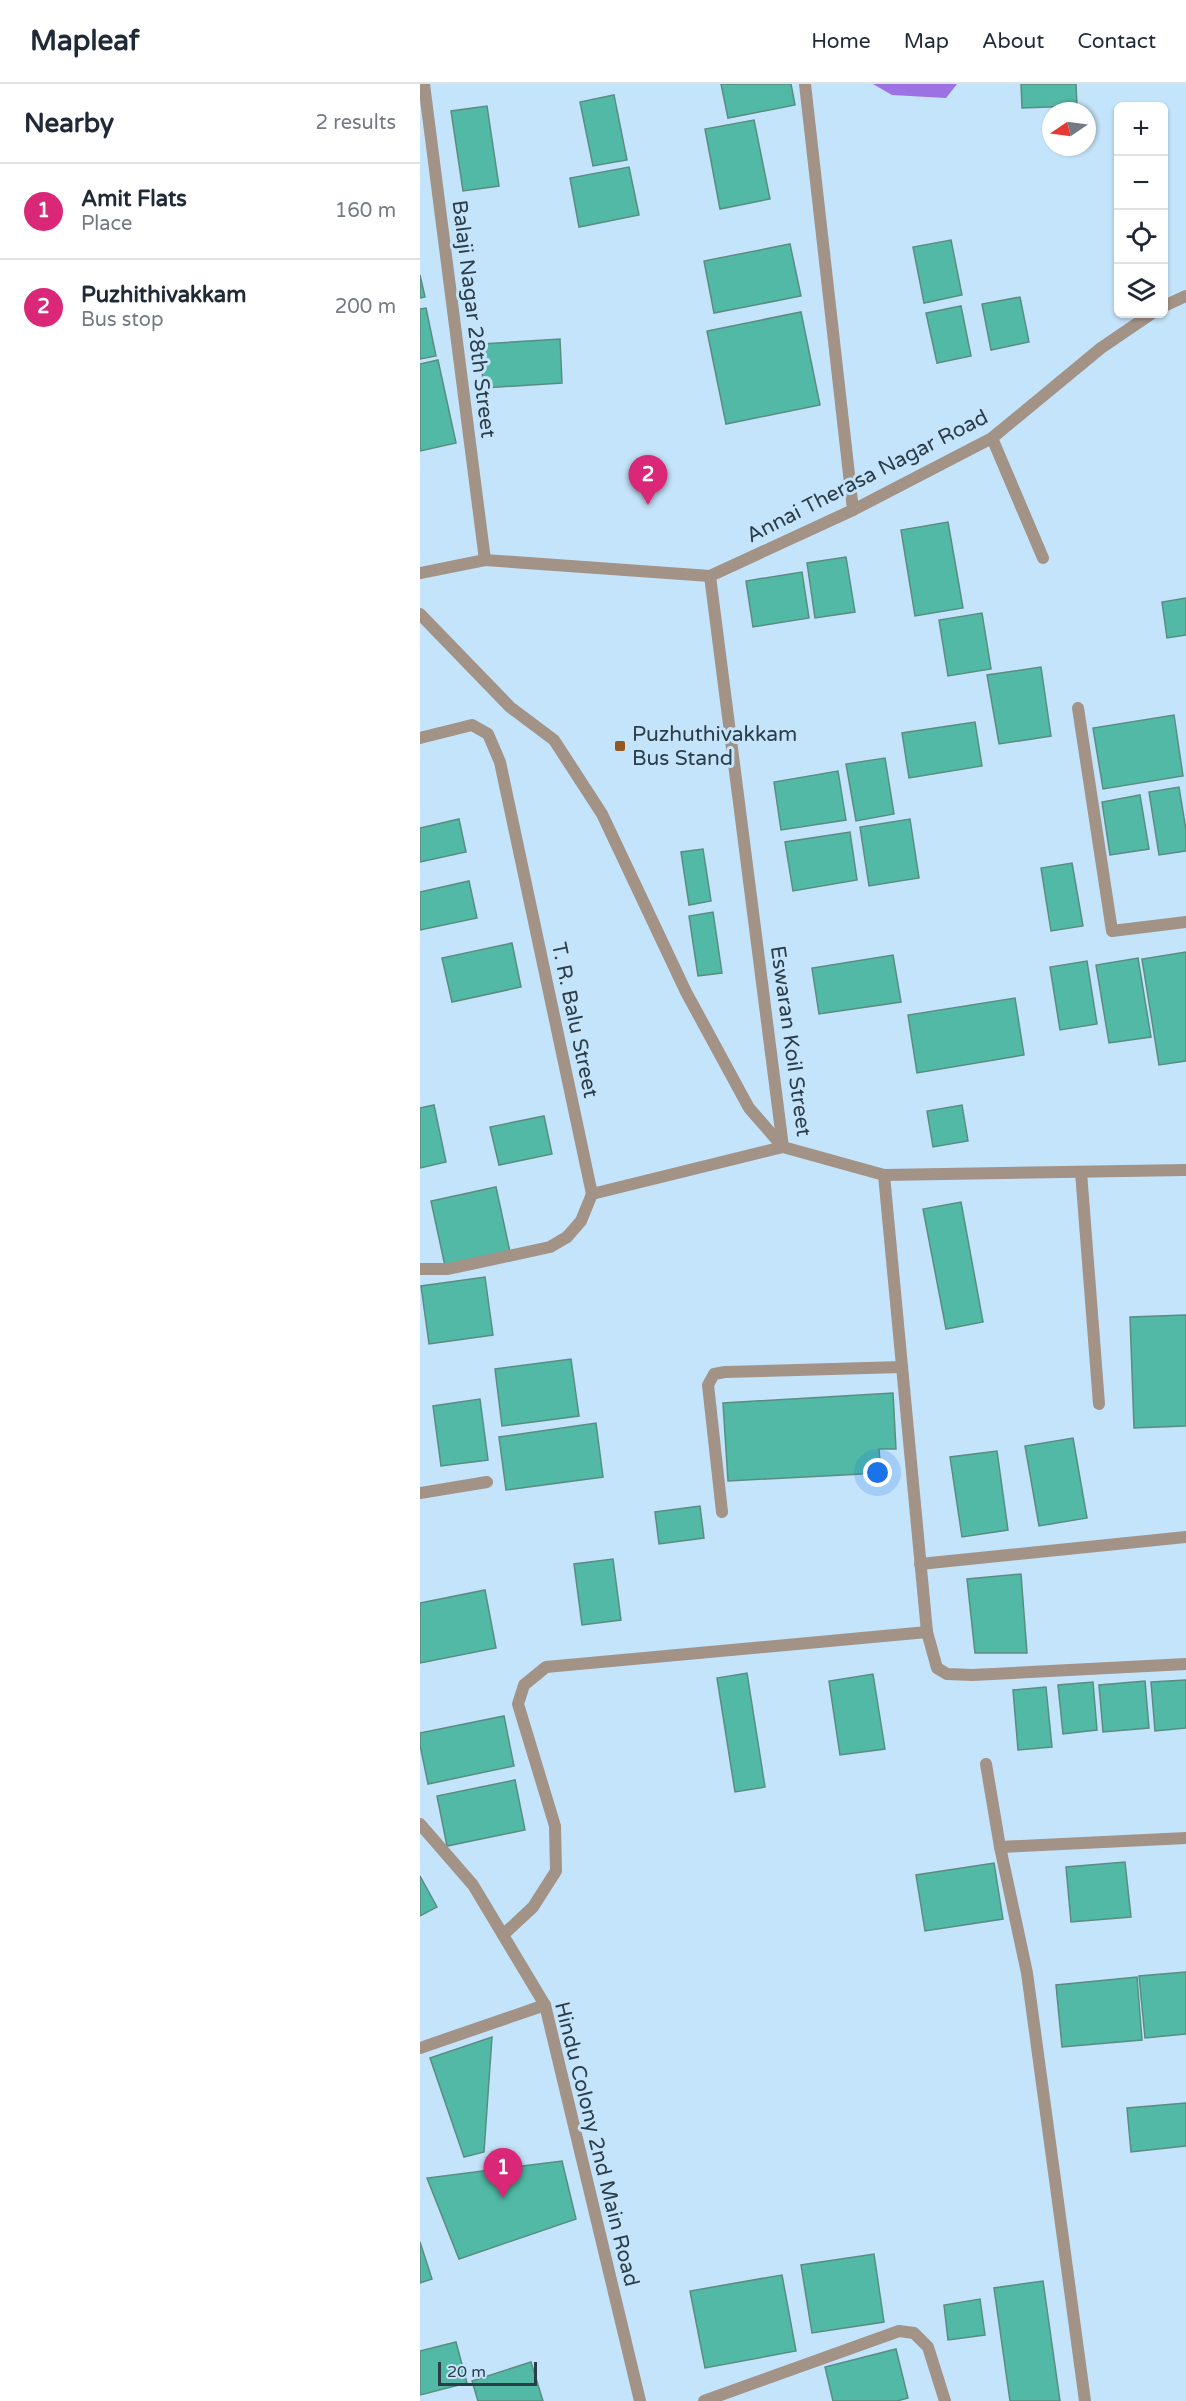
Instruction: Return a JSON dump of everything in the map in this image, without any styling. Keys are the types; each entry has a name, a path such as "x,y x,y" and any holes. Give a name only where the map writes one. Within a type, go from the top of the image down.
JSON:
{"street":[{"name":"Balaji Nagar 28th Street","path":"424,84 485,560"},
{"path":"805,84 853,510"},
{"path":"1168,304 1186,296"},
{"name":"Annai Therasa Nagar Road","path":"710,576 853,510 992,438 1101,348 1145,318"},
{"path":"992,438 1043,558"},
{"path":"420,573 485,560 710,576"},
{"name":"Eswaran Koil Street","path":"710,576 783,1147 884,1175 1186,1170"},
{"path":"420,614 510,707 554,740 602,814 687,992 749,1108 783,1147 592,1194 581,1221 567,1237 550,1247 448,1269 420,1269"},
{"path":"1078,708 1112,930 1186,922"},
{"name":"T. R. Balu Street","path":"420,738 472,725 488,734 500,762 592,1194"},
{"path":"1081,1172 1099,1404"},
{"path":"884,1175 927,1632 937,1668 947,1674 972,1675 1186,1664"},
{"path":"722,1512 708,1385 714,1374 902,1367"},
{"path":"420,1493 487,1482"},
{"path":"920,1564 1186,1537"},
{"path":"503,1935 533,1907 556,1871 555,1826 518,1704 524,1685 546,1667 927,1632"},
{"path":"986,1764 1000,1847 1027,1973 1085,2401"},
{"name":"Hindu Colony 2nd Main Road","path":"420,1824 473,1886 545,2005 640,2401"},
{"path":"1000,1847 1186,1838"},
{"path":"420,2048 545,2005"},
{"path":"704,2401 899,2331 914,2333 928,2347 945,2401"}],"shaded area":[{"path":"873,84 957,84 946,98 892,95"}],"building":[{"path":"721,84 791,84 795,105 728,118"},
{"path":"1021,84 1076,84 1077,102 1042,102 1042,107 1022,108"},
{"path":"614,95 627,160 593,166 580,102"},
{"path":"487,106 499,186 463,191 451,111"},
{"path":"754,120 770,199 720,209 705,129"},
{"path":"629,167 639,215 579,227 570,178"},
{"path":"951,240 962,295 924,303 913,247"},
{"path":"790,244 801,296 714,313 704,261"},
{"path":"420,275 425,297 420,298"},
{"path":"1020,297 1029,342 991,350 982,304"},
{"path":"961,306 971,356 937,363 926,313"},
{"path":"426,308 436,356 420,359 420,309"},
{"path":"801,312 820,405 726,424 707,331"},
{"path":"560,339 562,383 483,388 481,344"},
{"path":"438,360 456,443 420,451 420,364"},
{"path":"948,522 963,608 915,616 901,530"},
{"path":"846,557 855,612 815,618 807,563"},
{"path":"802,572 809,618 753,627 746,581"},
{"path":"1186,598 1186,635 1167,638 1162,602"},
{"path":"982,613 991,669 948,676 939,620"},
{"path":"1041,667 1051,736 999,744 987,675"},
{"path":"1174,715 1183,776 1103,789 1093,728"},
{"path":"975,722 982,766 909,778 902,733"},
{"path":"885,758 894,814 856,821 846,764"},
{"path":"838,771 846,820 781,830 774,782"},
{"path":"1179,787 1186,830 1186,851 1159,855 1149,792"},
{"path":"1140,795 1149,849 1110,855 1102,802"},
{"path":"459,819 466,852 420,862 420,828"},
{"path":"910,819 919,878 869,886 860,827"},
{"path":"850,832 857,880 793,891 785,842"},
{"path":"703,849 711,901 689,905 681,852"},
{"path":"1072,863 1083,926 1051,931 1041,868"},
{"path":"469,881 477,918 420,930 420,892"},
{"path":"713,912 722,973 698,976 689,916"},
{"path":"512,943 521,987 452,1002 442,958"},
{"path":"1186,952 1186,1061 1159,1065 1142,959"},
{"path":"893,955 901,1002 819,1014 812,968"},
{"path":"1138,958 1151,1037 1109,1043 1096,965"},
{"path":"1087,961 1097,1024 1060,1030 1050,967"},
{"path":"1015,998 1024,1055 917,1073 908,1015"},
{"path":"434,1105 446,1162 420,1168 420,1108"},
{"path":"962,1105 968,1141 933,1147 927,1111"},
{"path":"544,1116 552,1154 499,1165 490,1127"},
{"path":"496,1187 510,1252 445,1266 431,1201"},
{"path":"961,1202 983,1322 946,1329 923,1209"},
{"path":"485,1277 493,1335 429,1344 421,1286"},
{"path":"1186,1315 1186,1426 1134,1428 1130,1317"},
{"path":"571,1359 579,1416 502,1426 495,1369"},
{"path":"893,1393 896,1449 879,1449 881,1473 728,1481 723,1403"},
{"path":"480,1399 488,1460 441,1466 433,1406"},
{"path":"596,1423 603,1477 506,1490 499,1437"},
{"path":"1073,1438 1087,1518 1039,1526 1025,1446"},
{"path":"997,1451 1008,1530 962,1537 950,1457"},
{"path":"700,1506 704,1538 659,1544 655,1512"},
{"path":"613,1559 621,1620 582,1625 574,1564"},
{"path":"1021,1574 1027,1653 975,1653 967,1579"},
{"path":"485,1590 496,1648 420,1663 420,1603"},
{"path":"747,1673 765,1787 735,1792 717,1678"},
{"path":"873,1674 885,1749 840,1755 829,1681"},
{"path":"1186,1680 1186,1728 1155,1731 1151,1682"},
{"path":"1145,1681 1149,1728 1103,1732 1099,1685"},
{"path":"1093,1682 1097,1730 1063,1734 1058,1685"},
{"path":"1046,1687 1052,1747 1018,1750 1013,1690"},
{"path":"504,1716 514,1766 428,1784 420,1745 420,1733"},
{"path":"515,1780 525,1830 447,1846 437,1796"},
{"path":"1125,1862 1131,1917 1071,1922 1066,1867"},
{"path":"994,1863 1003,1919 925,1931 916,1875"},
{"path":"420,1876 437,1907 420,1916"},
{"path":"1186,1972 1186,2034 1145,2038 1139,1976"},
{"path":"1137,1977 1142,2040 1062,2047 1056,1985"},
{"path":"492,2037 484,2152 464,2157 430,2058"},
{"path":"1186,2103 1186,2146 1131,2152 1127,2108"},
{"path":"562,2161 576,2219 459,2259 427,2178"},
{"path":"420,2242 432,2279 420,2283"},
{"path":"874,2254 884,2322 812,2333 801,2265"},
{"path":"782,2275 796,2351 705,2368 690,2291"},
{"path":"1043,2281 1060,2401 1010,2401 994,2288"},
{"path":"980,2299 985,2335 948,2340 944,2305"},
{"path":"456,2342 467,2383 420,2395 420,2351"},
{"path":"896,2349 908,2398 897,2401 833,2401 825,2367"},
{"path":"531,2362 543,2401 478,2401 472,2381"}],"place":[{"name":"Puzhithivakkam","path":"648,505"},
{"name":"Puzhuthivakkam Bus Stand","path":"620,746"},
{"name":"Amit Flats","path":"503,2198"}]}
